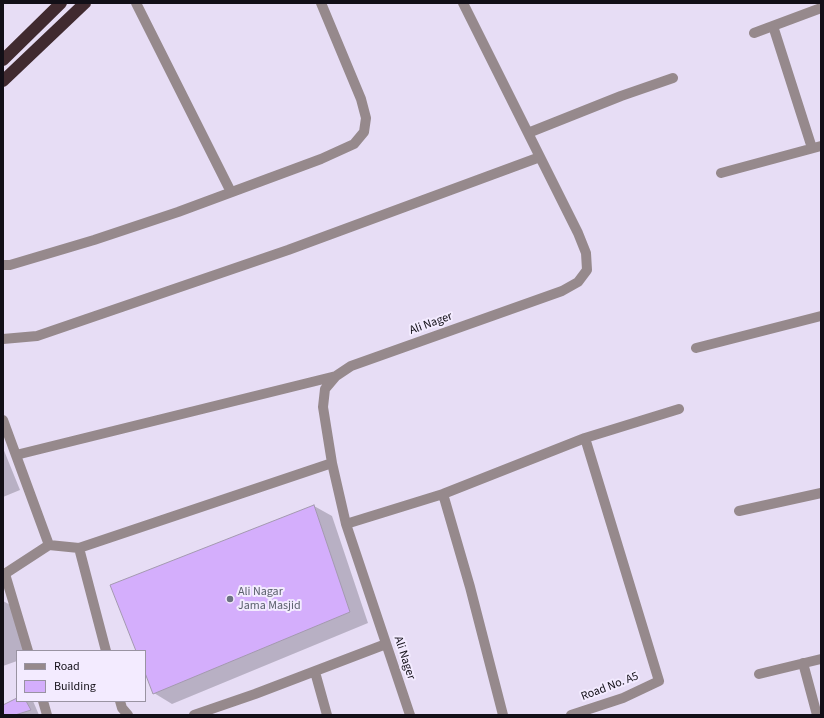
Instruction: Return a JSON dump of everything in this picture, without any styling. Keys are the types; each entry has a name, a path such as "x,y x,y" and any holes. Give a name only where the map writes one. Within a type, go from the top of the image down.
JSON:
{"highway":[{"path":"3,60 61,3"},
{"path":"3,81 85,3"}],"street":[{"path":"136,3 231,192"},
{"path":"3,265 10,265 94,240 321,159 354,144 364,132 366,118 361,99 321,3"},
{"name":"Ali Nager","path":"410,715 346,524 332,463 323,407 325,389 336,376 351,366 562,291 578,282 587,270 586,253 578,233 463,3"},
{"path":"754,32 821,8"},
{"path":"721,173 816,147 773,26"},
{"path":"528,133 621,96 673,78"},
{"path":"3,339 37,336 288,250 540,157"},
{"path":"696,348 821,316"},
{"path":"16,455 336,376"},
{"path":"346,524 443,494 586,438 679,409"},
{"path":"3,420 49,545"},
{"name":"Road No. A5","path":"571,715 623,698 659,681 586,438"},
{"path":"28,650 4,574 49,545 79,548 332,463"},
{"path":"739,511 821,493"},
{"path":"443,494 470,587 503,715"},
{"path":"79,548 106,650"},
{"path":"195,715 386,644"},
{"path":"759,674 821,659"},
{"path":"804,663 817,715"},
{"path":"314,672 327,715"},
{"path":"43,702 47,715"},
{"path":"120,702 122,708 128,715"}],"building":[{"name":"Ali Nagar Jama Masjid","path":"314,505 350,612 153,694 146,676 146,650 136,650 110,585"},
{"path":"16,698 16,702 27,702 31,710 15,715 3,715 3,705"}],"place":[{"name":"Ali Nagar Jama Masjid","path":"230,599"}]}
